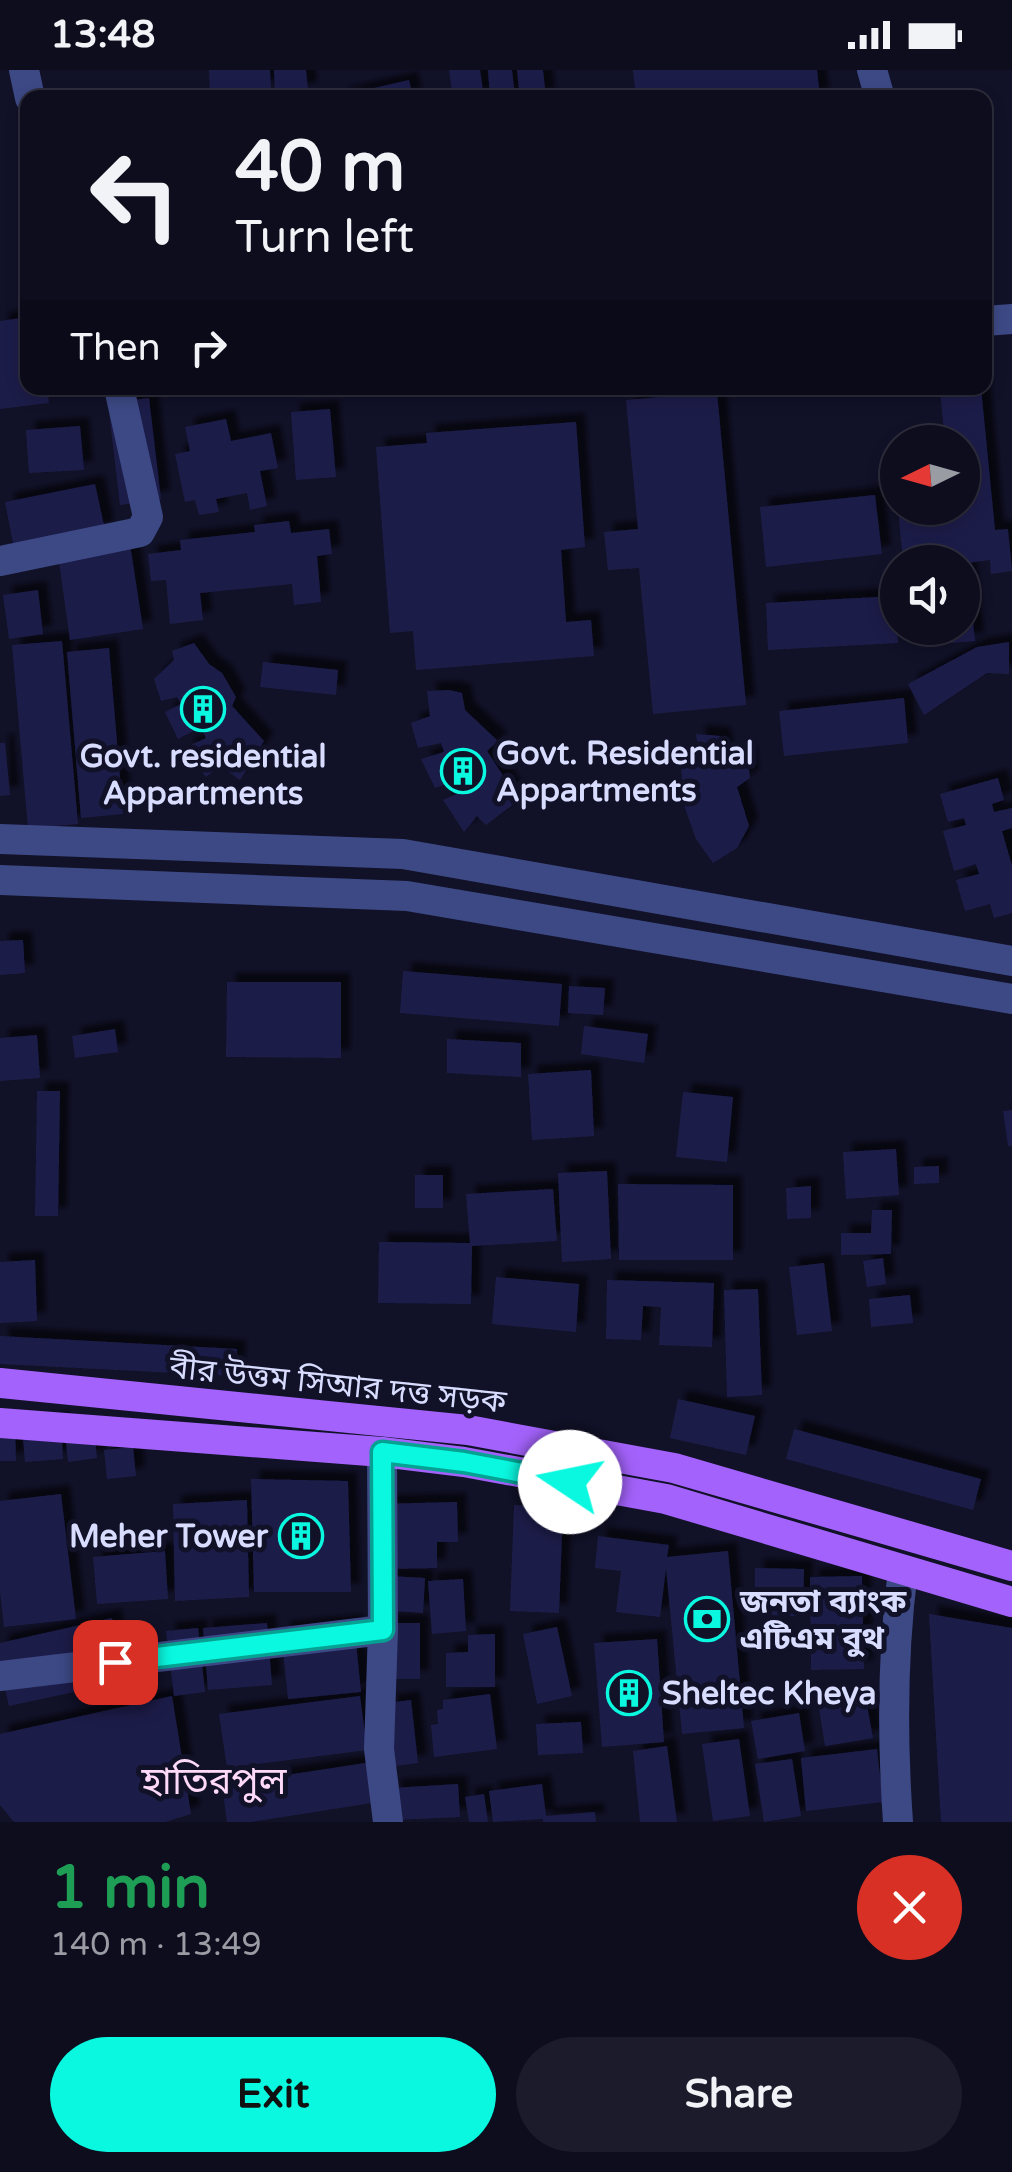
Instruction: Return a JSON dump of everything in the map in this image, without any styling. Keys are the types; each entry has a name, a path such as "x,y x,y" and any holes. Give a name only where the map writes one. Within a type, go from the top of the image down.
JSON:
{"main road":[{"name":"বীর উত্তম সিআর দত্ত সড়ক","path":"0,1383 468,1430 674,1468 1012,1566"},
{"path":"0,1423 382,1452 464,1462 666,1500 1012,1602"},
{"path":"570,1482 575,1450"}],"street":[{"path":"0,561 140,532 148,517 122,395"},
{"path":"0,839 403,854 1012,961"},
{"path":"478,908 484,868"},
{"path":"0,880 407,896 1012,999"},
{"path":"382,1452 379,1748 388,1822"},
{"path":"898,1822 892,1696 903,1570"},
{"path":"0,1676 383,1630"}],"building":[{"path":"209,70 270,70 271,89 210,90"},
{"path":"274,70 306,70 308,90 275,90"},
{"path":"449,70 480,70 483,90 452,90"},
{"path":"488,70 512,70 514,90 489,90"},
{"path":"517,70 543,70 545,90 519,90"},
{"path":"633,70 817,70 819,90 635,90"},
{"path":"409,80 411,90 366,90"},
{"path":"20,318 20,395 48,395 49,403 0,409 0,321"},
{"path":"717,395 746,705 653,714 639,568 608,570 604,532 638,529 626,400"},
{"path":"940,395 982,395 995,530 1008,529 1012,571 991,574 990,560 980,561 980,545 901,545 900,525 980,525 980,425 943,425"},
{"path":"149,398 161,499 120,505 108,403"},
{"path":"330,409 336,477 296,480 291,412"},
{"path":"226,419 231,441 271,433 278,468 260,471 267,506 250,510 247,493 216,499 219,512 199,515 195,500 185,502 175,454 190,451 185,427"},
{"path":"576,422 585,547 561,550 566,622 591,620 594,656 416,670 413,631 390,633 376,447 427,443 426,433"},
{"path":"80,426 84,470 29,473 26,430"},
{"path":"95,484 105,530 14,548 5,502"},
{"path":"875,495 880,554 766,567 760,507"},
{"path":"289,521 291,533 329,529 332,554 317,556 321,602 294,605 292,584 200,593 203,620 170,624 166,580 151,581 148,554 181,550 180,540 255,532 254,525"},
{"path":"130,544 143,629 70,640 58,555"},
{"path":"38,590 43,634 9,639 3,595"},
{"path":"880,597 880,644 768,650 766,603"},
{"path":"62,641 78,824 28,828 12,645"},
{"path":"1009,642 1009,674 987,673 924,715 908,684 977,647"},
{"name":"Govt. residential Appartments","path":"194,643 209,664 222,673 236,697 232,706 264,741 240,780 220,766 206,777 184,748 206,738 201,727 178,739 165,712 181,704 177,697 161,701 154,679 174,660 172,651"},
{"path":"109,648 123,814 81,818 67,652"},
{"path":"263,662 338,670 336,695 260,687"},
{"name":"Govt. Residential Appartments","path":"427,691 462,693 465,710 498,741 487,751 519,800 486,825 477,816 464,832 443,800 459,793 452,782 435,788 421,759 444,752 441,743 418,748 411,723 430,716"},
{"path":"904,698 908,743 784,756 779,711"},
{"path":"696,734 721,736 725,754 747,753 750,778 737,787 749,826 737,848 713,863 696,839 685,808 680,760 699,756"},
{"path":"0,743 5,743 10,795 0,796"},
{"path":"998,778 1004,800 992,804 994,812 1012,808 1012,828 1002,831 1012,866 1012,913 994,918 990,904 965,911 956,880 979,874 976,864 954,871 943,831 966,825 964,818 948,822 940,794"},
{"path":"23,940 25,973 0,975 0,941"},
{"path":"403,971 562,984 559,1026 400,1013"},
{"path":"227,982 341,982 341,1058 226,1057"},
{"path":"569,986 605,988 603,1015 568,1013"},
{"path":"584,1026 648,1034 644,1063 581,1054"},
{"path":"115,1029 118,1052 75,1058 72,1036"},
{"path":"37,1035 40,1078 0,1081 0,1038"},
{"path":"447,1039 521,1043 521,1077 447,1073"},
{"path":"591,1070 594,1136 532,1140 528,1074"},
{"path":"37,1091 60,1091 58,1216 35,1216"},
{"path":"683,1092 733,1097 727,1162 676,1157"},
{"path":"1012,1110 1012,1146 1008,1146 1003,1111"},
{"path":"896,1149 899,1195 846,1199 843,1152"},
{"path":"939,1166 939,1183 914,1184 914,1167"},
{"path":"607,1171 611,1259 562,1262 558,1173"},
{"path":"415,1175 443,1175 443,1208 415,1208"},
{"path":"618,1184 733,1185 733,1260 619,1260"},
{"path":"811,1186 811,1218 787,1219 786,1188"},
{"path":"553,1189 557,1241 472,1246 471,1304 378,1303 379,1242 470,1243 466,1194"},
{"path":"872,1210 892,1210 891,1254 841,1255 841,1233 871,1233"},
{"path":"883,1258 886,1284 867,1287 863,1261"},
{"path":"35,1260 37,1321 0,1323 0,1262"},
{"path":"824,1263 832,1331 797,1335 789,1267"},
{"path":"496,1277 579,1284 576,1332 492,1324"},
{"path":"607,1280 714,1283 712,1347 659,1345 661,1307 643,1306 641,1340 606,1339"},
{"path":"758,1289 762,1395 727,1397 724,1290"},
{"path":"910,1295 913,1323 871,1327 869,1299"},
{"path":"0,1336 237,1349 235,1376 0,1364"},
{"path":"678,1399 755,1416 746,1455 670,1438"},
{"path":"61,1421 63,1459 25,1462 22,1424"},
{"path":"0,1425 15,1425 16,1461 0,1461"},
{"path":"794,1429 981,1479 973,1510 786,1459"},
{"path":"94,1430 97,1458 68,1462 65,1433"},
{"path":"133,1447 136,1476 107,1479 104,1450"},
{"name":"Meher Tower","path":"251,1479 348,1481 351,1592 254,1592"},
{"path":"61,1494 76,1619 4,1627 0,1501"},
{"path":"247,1500 249,1597 175,1601 173,1504"},
{"path":"457,1502 458,1542 437,1542 437,1568 381,1569 380,1504"},
{"path":"514,1505 563,1507 559,1613 510,1611"},
{"path":"598,1536 669,1545 667,1557 728,1551 744,1728 682,1734 666,1568 660,1617 616,1612 621,1571 595,1568"},
{"path":"165,1551 168,1599 97,1604 93,1557"},
{"path":"755,1568 804,1569 803,1616 755,1616"},
{"path":"371,1575 425,1578 423,1613 369,1609"},
{"path":"862,1576 864,1669 811,1670 810,1577"},
{"path":"463,1579 466,1631 432,1634 428,1581"},
{"path":"929,1614 1012,1628 1012,1822 941,1822"},
{"path":"112,1618 125,1681 9,1706 0,1665 0,1643"},
{"path":"267,1623 272,1685 208,1690 203,1628"},
{"path":"354,1623 361,1692 288,1699 281,1630"},
{"path":"372,1623 420,1623 420,1679 372,1679"},
{"path":"557,1627 572,1696 537,1704 523,1634"},
{"path":"198,1628 205,1692 174,1696 166,1631"},
{"path":"495,1634 495,1687 446,1687 446,1653 468,1652 468,1635"},
{"name":"Sheltec Kheya","path":"657,1639 664,1742 602,1747 594,1643"},
{"path":"490,1694 497,1749 434,1757 431,1725 438,1724 437,1710 443,1709 443,1700"},
{"path":"172,1696 191,1814 165,1822 14,1822 0,1805 0,1734"},
{"path":"360,1696 367,1750 227,1768 219,1714"},
{"path":"411,1700 418,1763 395,1766 388,1703"},
{"path":"866,1700 873,1738 825,1746 819,1708"},
{"path":"799,1713 805,1751 758,1759 751,1721"},
{"path":"581,1722 583,1753 538,1755 536,1724"},
{"path":"739,1739 750,1816 713,1821 702,1744"},
{"path":"667,1746 677,1822 640,1822 633,1751"},
{"path":"877,1749 883,1802 806,1811 801,1758"},
{"path":"792,1759 801,1816 764,1822 755,1764"},
{"path":"372,1762 378,1802 251,1822 227,1822 222,1785"},
{"path":"458,1784 460,1817 394,1820 392,1788"},
{"path":"542,1784 546,1816 595,1812 596,1822 493,1822 489,1791"},
{"path":"484,1794 488,1822 469,1822 465,1797"}],"place":[{"name":"Govt. residential Appartments","path":"203,709"},
{"name":"Govt. Residential Appartments","path":"463,771"},
{"name":"Meher Tower","path":"301,1536"},
{"name":"জনতা ব্যাংক এটিএম বুথ","path":"707,1619"},
{"name":"Sheltec Kheya","path":"629,1693"}],"district":[{"name":"হাতিরপুল","path":"214,1781"}],"route":[{"path":"115,1662 383,1630 382,1452 464,1462 570,1482"}]}
